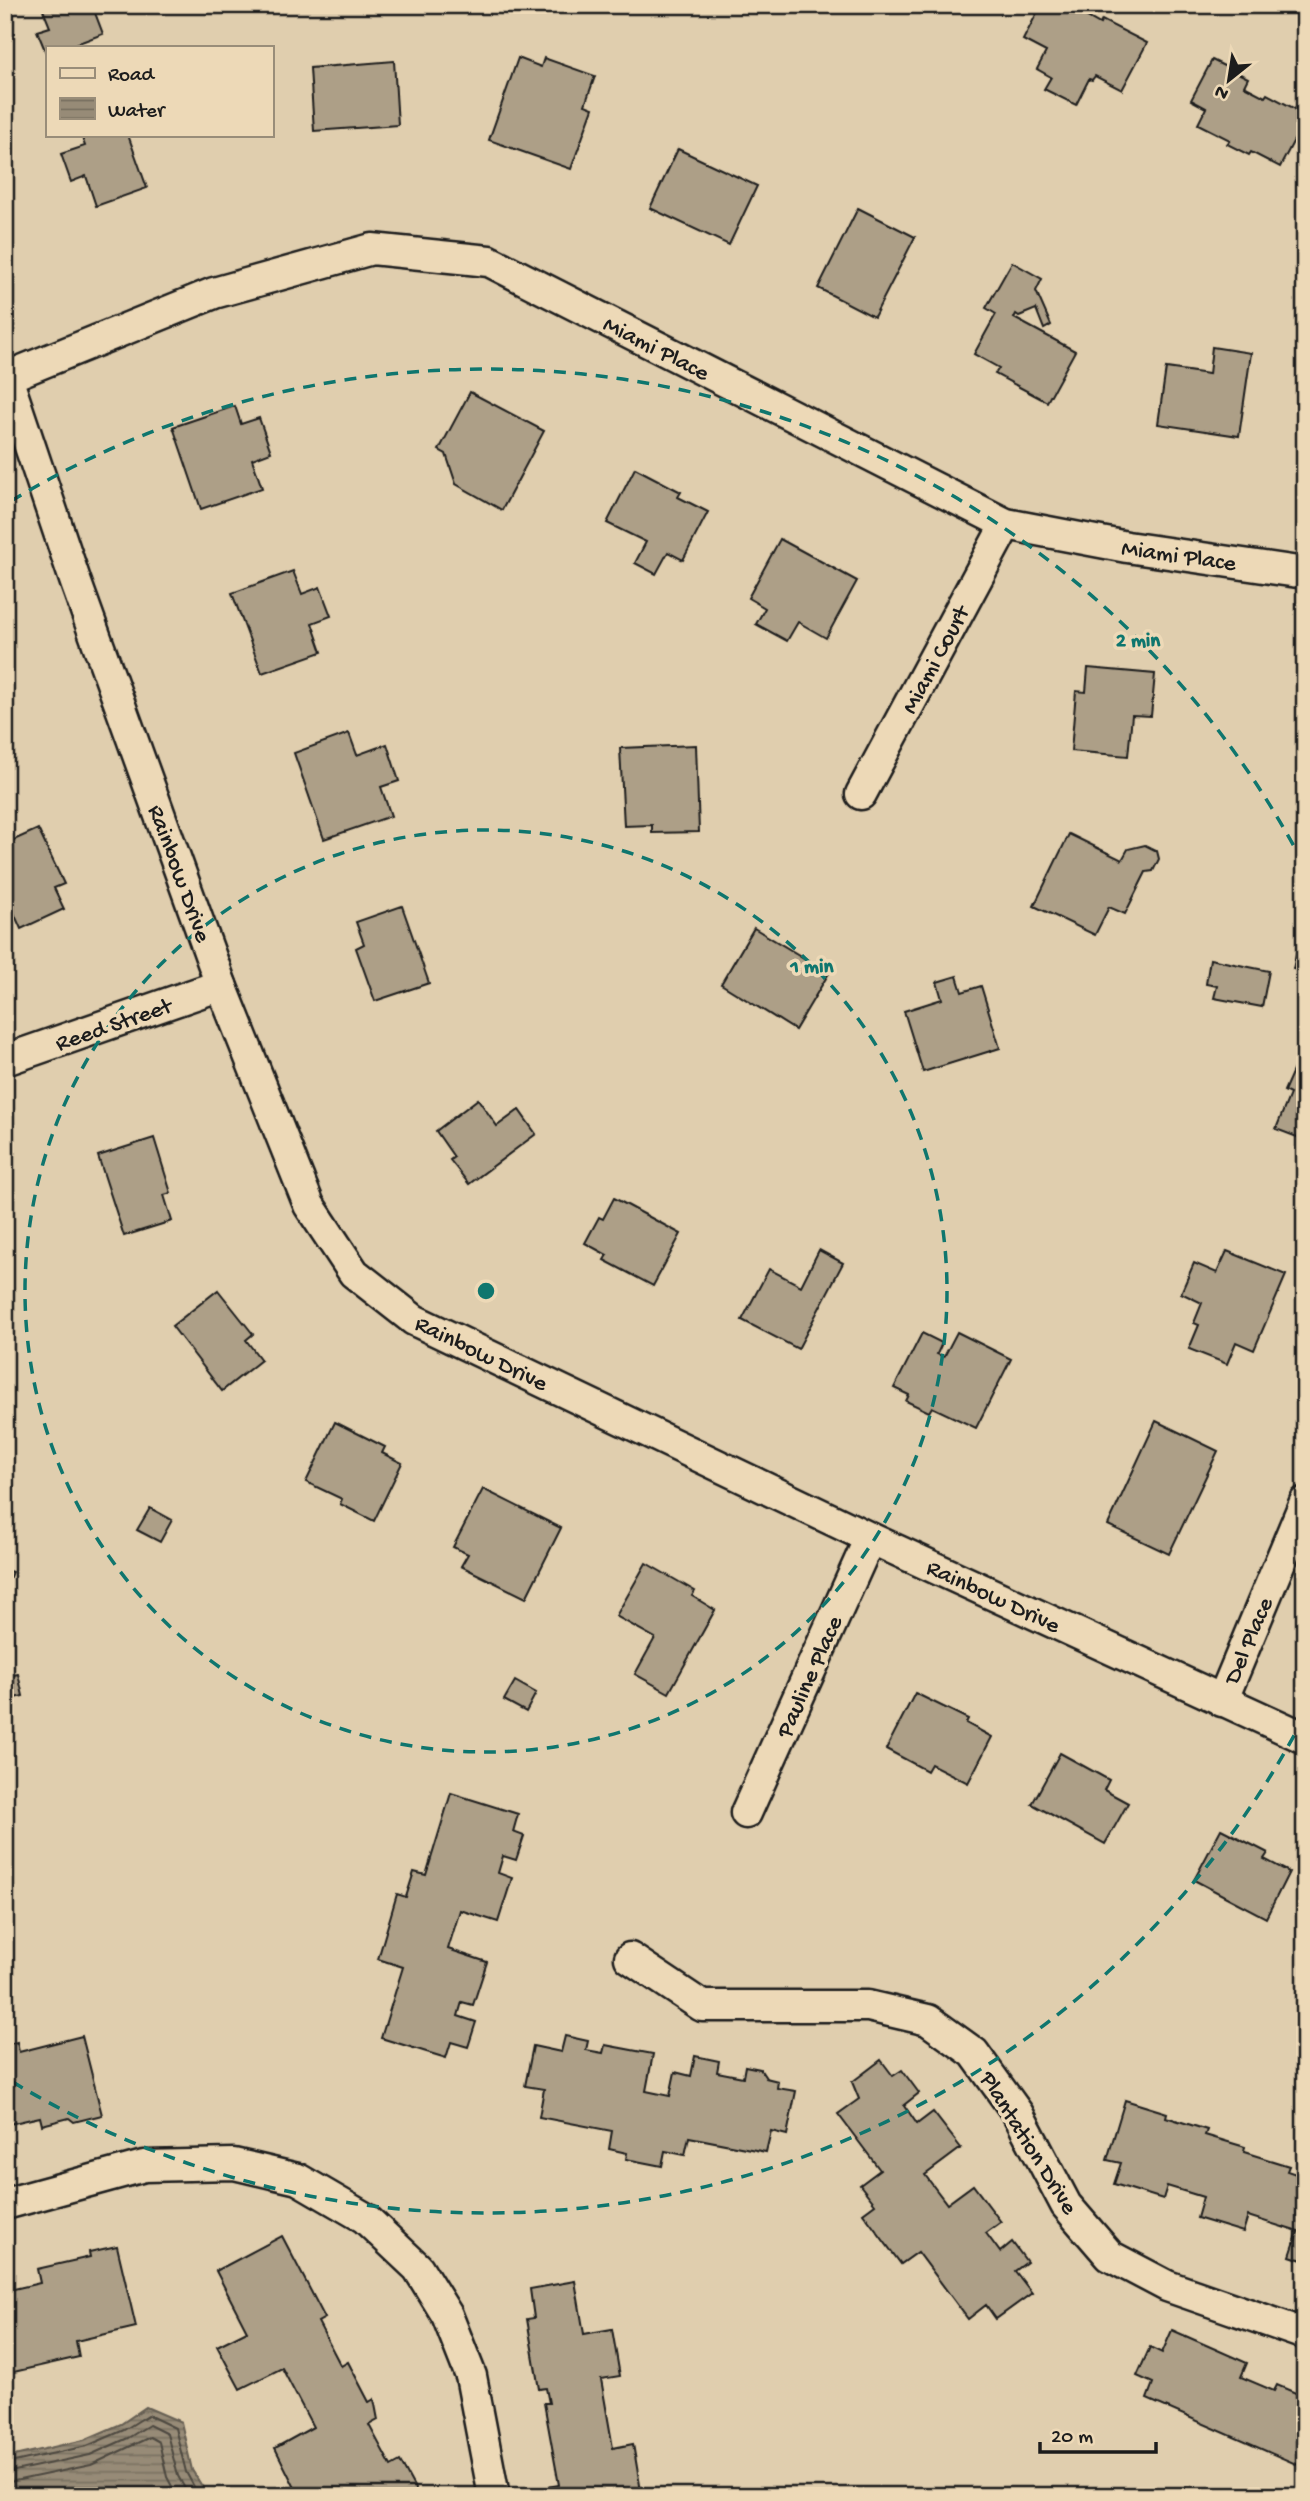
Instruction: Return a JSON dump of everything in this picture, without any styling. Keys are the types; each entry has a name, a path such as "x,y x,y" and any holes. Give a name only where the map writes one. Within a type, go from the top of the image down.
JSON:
{"street":[{"name":"Miami Place","path":"6,374 214,293 372,249 489,261 1006,524 1127,547 1305,573"},
{"name":"Rainbow Drive","path":"6,374 76,583 221,985 309,1205 354,1273 414,1320 870,1538 1305,1738"},
{"name":"Miami Court","path":"861,794 1006,524"},
{"name":"Reed Street","path":"5,1060 221,985"},
{"name":"Del Place","path":"1222,1700 1305,1502"},
{"name":"Pauline Place","path":"746,1813 870,1538"},
{"name":"Plantation Drive","path":"630,1958 702,2006 868,2006 928,2020 974,2053 1018,2114 1066,2205 1110,2256 1167,2286 1305,2334"},
{"path":"5,2204 144,2166 234,2164 298,2179 365,2218 418,2268 447,2315 471,2376 494,2496"}],"water":[{"path":"146,2407 181,2422 192,2470 208,2496 5,2496 5,2458 84,2440 121,2424"}],"building":[{"path":"41,5 92,5 103,34 71,46 46,46 46,53 37,31 50,27"},
{"path":"1041,5 1089,5 1084,15 1100,24 1102,20 1147,43 1122,90 1095,76 1092,80 1089,79 1076,105 1044,89 1051,77 1037,69 1046,52 1023,40"},
{"path":"518,58 541,67 544,58 595,76 585,105 593,108 571,169 489,140"},
{"path":"1212,60 1248,78 1244,86 1265,97 1267,94 1305,114 1305,119 1280,167 1251,152 1249,155 1227,144 1230,140 1198,124 1206,108 1191,100"},
{"path":"394,61 398,125 314,131 310,68"},
{"path":"81,136 128,136 147,188 96,206 86,176 71,182 61,154 85,146"},
{"path":"678,149 757,186 729,245 650,208"},
{"path":"858,208 915,237 874,317 818,288"},
{"path":"1012,262 1042,279 1036,291 1051,325 1044,329 1036,309 1019,316 1016,314 1014,318 1075,351 1047,402 995,374 999,368 974,354 996,314 986,308"},
{"path":"1212,347 1251,353 1239,436 1158,424 1166,368 1209,374"},
{"path":"470,392 544,431 502,510 456,484 446,454 439,450"},
{"path":"235,406 241,424 259,418 271,452 252,459 262,488 201,509 173,427"},
{"path":"635,468 681,492 678,497 708,512 683,560 668,552 656,574 635,563 646,542 607,523"},
{"path":"780,539 857,581 826,638 798,622 787,641 756,624 765,608 748,598"},
{"path":"293,571 302,594 320,587 331,616 312,623 322,652 262,673 232,593"},
{"path":"1088,668 1155,674 1151,716 1132,715 1128,756 1071,751 1076,691 1086,692"},
{"path":"349,733 357,755 387,744 399,781 381,787 391,816 324,839 294,753"},
{"path":"696,745 699,832 652,833 652,825 624,826 620,748"},
{"path":"38,829 64,884 54,888 64,909 21,929 5,893 5,844"},
{"path":"1069,834 1122,860 1128,849 1145,845 1157,851 1159,859 1153,871 1146,872 1125,914 1109,907 1095,935 1034,906"},
{"path":"402,906 429,983 375,1001 356,948 364,944 356,922"},
{"path":"754,928 829,973 795,1030 721,984"},
{"path":"1300,937 1305,938 1305,972 1293,969"},
{"path":"1210,959 1269,971 1262,1007 1214,998 1217,986 1206,984"},
{"path":"957,976 962,992 981,986 1000,1048 923,1072 904,1011 942,999 937,982"},
{"path":"1295,1066 1305,1070 1305,1140 1276,1129 1290,1094 1284,1091"},
{"path":"478,1099 497,1126 519,1110 536,1134 469,1184 450,1160 454,1157 436,1131"},
{"path":"154,1138 171,1193 164,1195 172,1221 124,1236 98,1156"},
{"path":"614,1198 681,1234 653,1286 604,1260 607,1255 585,1243 599,1217 603,1219"},
{"path":"819,1250 843,1263 798,1349 742,1320 769,1269 801,1286"},
{"path":"1227,1251 1286,1275 1254,1350 1236,1342 1227,1364 1189,1349 1199,1325 1194,1323 1202,1303 1181,1293 1194,1263 1217,1273"},
{"path":"218,1290 253,1334 246,1340 261,1360 222,1391 172,1326"},
{"path":"957,1332 1011,1359 976,1428 932,1407 929,1412 906,1401 909,1395 894,1388 922,1333 942,1343 937,1354 944,1357"},
{"path":"1156,1421 1218,1451 1169,1554 1108,1525"},
{"path":"335,1422 385,1447 382,1453 402,1463 374,1521 340,1504 342,1499 306,1482"},
{"path":"483,1489 561,1528 526,1598 461,1566 468,1554 453,1547"},
{"path":"150,1508 172,1520 160,1542 137,1530"},
{"path":"646,1563 695,1591 692,1596 715,1610 669,1693 635,1674 655,1638 616,1616"},
{"path":"5,1570 12,1572 5,1589"},
{"path":"18,1674 23,1696 6,1700 5,1677"},
{"path":"515,1681 536,1693 526,1712 504,1700"},
{"path":"915,1693 968,1719 966,1723 992,1737 968,1783 931,1764 927,1771 886,1749"},
{"path":"1060,1753 1109,1780 1104,1790 1128,1803 1105,1844 1032,1804"},
{"path":"451,1793 518,1814 513,1832 524,1836 516,1860 503,1856 498,1873 512,1878 498,1922 460,1910 448,1949 487,1962 473,2005 462,2002 458,2016 476,2022 468,2047 451,2042 446,2058 381,2038 403,1967 378,1959 397,1894 406,1897 414,1872 426,1875"},
{"path":"1221,1829 1268,1853 1264,1859 1289,1872 1266,1918 1194,1880"},
{"path":"82,2036 102,2115 74,2122 69,2118 42,2125 40,2117 5,2125 5,2045 17,2042 19,2052"},
{"path":"565,2036 588,2041 586,2050 603,2053 605,2045 653,2054 646,2091 670,2096 675,2072 691,2076 695,2056 719,2061 717,2072 743,2077 745,2066 760,2069 766,2078 778,2081 777,2088 796,2091 787,2135 771,2131 766,2152 689,2137 685,2155 665,2151 662,2166 626,2159 627,2153 609,2149 612,2131 539,2117 544,2089 525,2086 533,2046 561,2052"},
{"path":"881,2060 893,2076 902,2070 919,2093 904,2105 917,2124 933,2112 961,2148 925,2175 947,2204 973,2185 1001,2222 986,2233 1000,2252 1012,2242 1027,2262 1015,2271 1032,2293 996,2319 986,2305 968,2319 918,2252 901,2264 863,2213 875,2204 860,2185 880,2170 838,2114 859,2099 852,2082"},
{"path":"1125,2100 1167,2113 1166,2117 1207,2130 1205,2135 1245,2147 1244,2152 1289,2166 1287,2171 1305,2177 1305,2261 1290,2256 1298,2232 1248,2216 1243,2232 1197,2218 1203,2197 1167,2186 1163,2199 1114,2184 1121,2163 1107,2160"},
{"path":"282,2236 325,2318 318,2322 341,2366 348,2362 369,2402 374,2399 378,2420 369,2425 391,2466 400,2461 419,2496 299,2496 275,2448 313,2427 282,2368 240,2389 217,2346 247,2331 216,2271"},
{"path":"117,2246 136,2327 76,2341 79,2357 5,2374 5,2291 40,2283 37,2269 90,2257 89,2252"},
{"path":"575,2281 584,2334 612,2329 620,2376 601,2379 613,2448 633,2444 641,2491 628,2493 629,2496 548,2496 547,2487 559,2485 544,2403 549,2403 546,2388 539,2389 527,2319 534,2318 530,2289"},
{"path":"1172,2330 1247,2363 1241,2377 1274,2391 1277,2385 1298,2394 1305,2382 1305,2468 1147,2399 1153,2383 1137,2376 1150,2347 1162,2353"}]}
